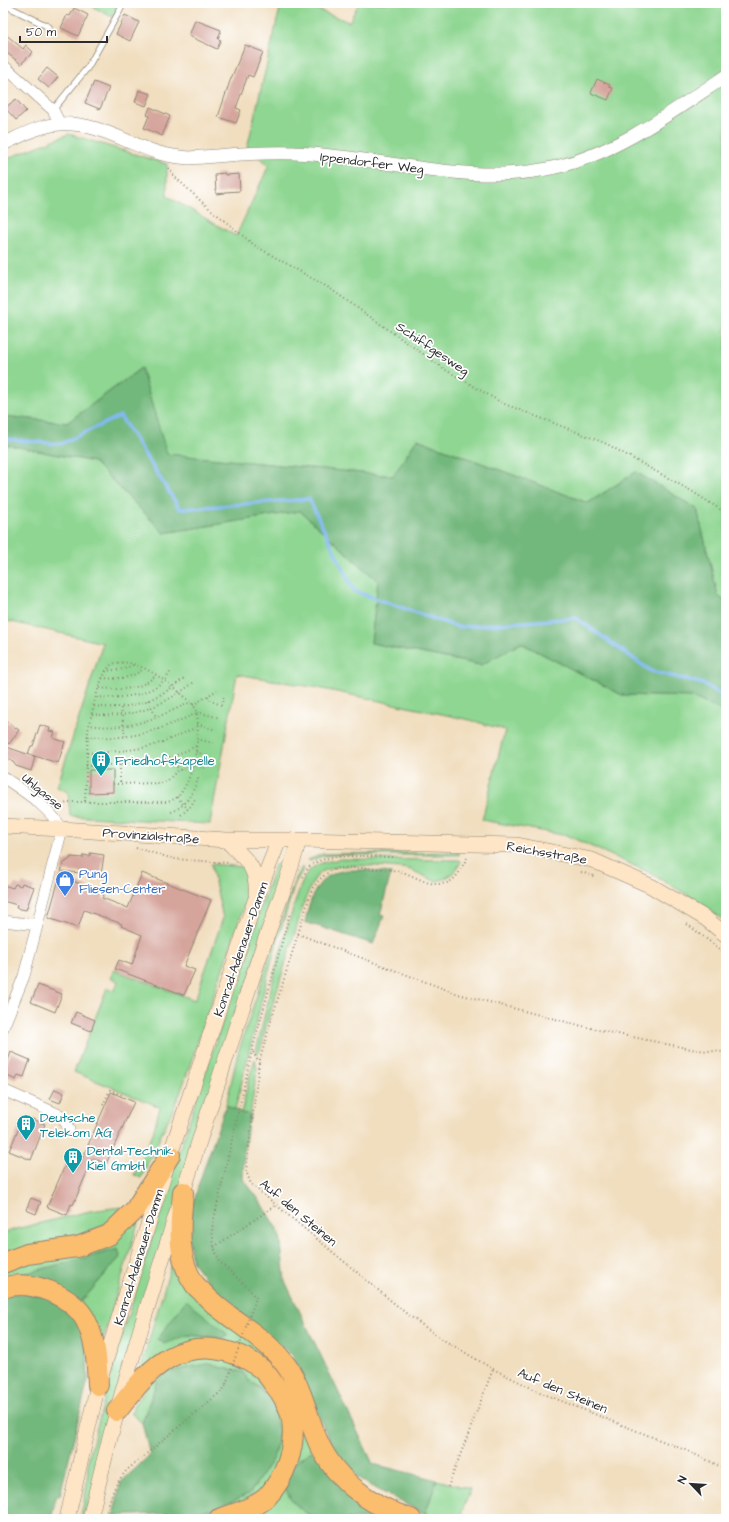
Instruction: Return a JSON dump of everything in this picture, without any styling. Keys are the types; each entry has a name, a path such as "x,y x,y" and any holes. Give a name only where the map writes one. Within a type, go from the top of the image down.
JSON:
{"highway":[{"path":"3,1262 28,1254 77,1247 109,1235 135,1210 170,1155"},
{"path":"183,1192 180,1242 183,1261 194,1283 213,1303 261,1340 282,1360 299,1387 315,1435 330,1465 351,1486 375,1504 411,1519"},
{"path":"3,1288 22,1285 39,1287 55,1294 73,1305 86,1320 95,1345 98,1385"},
{"path":"118,1411 139,1383 154,1368 171,1357 188,1351 223,1349 244,1356 261,1368 281,1392 292,1418 293,1446 283,1473 265,1498 238,1514 219,1519"}],"main road":[{"name":"Provinzialstraße","path":"3,826 62,828 226,840 299,840"},
{"path":"226,840 249,863 257,882 256,901"},
{"name":"Konrad-Adenauer-Damm","path":"67,1518 98,1385 170,1155 256,901 280,840"},
{"name":"Reichsstraße","path":"299,840 518,845 592,860 652,886 705,918 726,935"},
{"name":"Konrad-Adenauer-Damm","path":"98,1517 118,1411 145,1314 252,977 293,863 299,840"}],"street":[{"path":"3,65 53,110 60,124"},
{"name":"Ippendorfer Weg","path":"3,144 33,131 60,124 92,126 160,154 189,158 295,153 471,174 508,174 557,167 594,155 612,147 656,122 726,76"},
{"name":"Uhlgasse","path":"3,777 50,812 62,828"},
{"path":"3,1028 24,976 62,828"},
{"path":"3,920 37,925"},
{"path":"3,1090 62,1116 69,1129"}],"lane":[{"path":"53,110 88,67 124,3"},
{"path":"3,4 49,27"}],"path":[{"name":"Schiffgesweg","path":"160,154 174,176 203,203 254,245 329,288 446,370 502,403 605,443 687,489 726,513"},
{"path":"69,802 168,802 177,797 183,790 196,752 197,713 192,704 156,674 123,662 112,664 105,672 99,688 87,736 86,801"},
{"path":"105,672 124,669 133,665"},
{"path":"102,678 128,677 143,669"},
{"path":"97,697 113,698 147,691 165,681 171,671"},
{"path":"99,688 126,689 135,687 152,680 156,674"},
{"path":"94,706 121,708 138,704 163,694 184,678"},
{"path":"92,714 105,716 122,715 151,707 180,693 194,682"},
{"path":"89,725 109,727 136,724 192,704 217,690"},
{"path":"208,696 211,701 221,705 224,697"},
{"path":"148,700 156,718"},
{"path":"121,708 125,736"},
{"path":"87,736 104,738 147,733 164,728 197,713 220,718"},
{"path":"87,752 116,751 150,746 172,739 197,726 216,730"},
{"path":"197,739 212,743"},
{"path":"86,766 120,765 158,760 175,756 196,746"},
{"path":"196,752 208,756"},
{"path":"113,784 163,783 168,780 178,769 177,765 180,760 185,761 187,766"},
{"path":"193,764 205,768"},
{"path":"120,765 120,784"},
{"path":"178,769 184,769 187,766 192,767"},
{"path":"171,812 183,805 192,794 199,776"},
{"path":"177,797 188,810"},
{"path":"181,815 188,810 196,798"},
{"name":"Auf den Steinen","path":"468,843 468,856 458,874 448,883 433,884 399,871 368,868 335,869 322,877 312,889 259,1063 246,1171 251,1184 407,1314 442,1339 492,1369 544,1394 690,1452 726,1469"},
{"path":"134,848 174,859 216,861 244,865 249,863"},
{"path":"300,882 309,867 323,859 341,857 396,857"},
{"path":"581,872 602,880"},
{"path":"98,1517 117,1481 127,1470 223,1390 256,1298 249,1289 219,1261 214,1247 212,1228 252,1051 291,911"},
{"path":"687,924 726,954"},
{"path":"298,934 458,994 598,1030 696,1050 726,1052"},
{"path":"252,1051 259,1063"},
{"path":"103,1105 110,1090 122,1095"},
{"path":"214,1247 276,1205"},
{"path":"448,1488 492,1369"}],"green space":[{"path":"86,3 121,3 112,17"},
{"path":"300,3 349,22 359,3 726,3 726,602 718,596 697,509 636,472 588,503 417,439 393,476 166,454 141,368 67,423 3,416 3,160 69,134 167,164 167,196 236,236 269,165 247,148 281,4"},
{"path":"141,368 167,454 393,476 417,439 588,503 636,472 697,509 718,596 726,602 726,713 692,697 622,695 521,643 481,665 371,643 378,581 300,511 164,533 94,462 3,444 3,416 67,423"},
{"path":"3,444 94,462 164,533 300,511 378,581 371,643 480,665 521,643 622,695 692,697 726,713 726,922 698,901 648,872 568,836 482,820 505,730 470,720 318,688 237,674 210,824 70,816 68,792 57,787 103,643 3,620"},
{"path":"459,852 459,855 337,855 323,856 310,861 308,860 322,854"},
{"path":"341,859 461,861 457,869 451,875 444,879 435,881 411,870 402,868 348,866 327,869 320,873 313,882 305,900 267,1023 260,1051 257,1054 256,1051 277,966 291,915 301,886 313,867 324,862"},
{"path":"211,864 244,867 248,876 250,889 180,1094 141,1178 134,1175 153,1133 160,1107 74,1072 107,988 115,990 118,981 111,978 114,970 195,1000 223,918"},
{"path":"275,865 284,865 84,1517 81,1517 86,1491 89,1456 122,1335 177,1157"},
{"path":"302,867 303,870 295,883 269,970 235,1110 226,1105 238,1053 294,882"},
{"path":"347,870 365,870 391,873 380,915 384,916 373,944 305,922 313,895 322,881 337,872"},
{"path":"255,1059 257,1069 249,1123 249,1115 241,1113"},
{"path":"226,1105 249,1115 244,1153 243,1179 258,1198 280,1234 285,1281 373,1464 437,1480 425,1514 369,1485 348,1471 334,1450 292,1355 217,1294 192,1261 187,1227 199,1183"},
{"path":"121,1207 111,1222 82,1235 3,1253 3,1234 8,1231 90,1211"},
{"path":"140,1217 102,1343 81,1302 120,1257 3,1281 3,1272"},
{"path":"118,1249 120,1257 81,1302 8,1278"},
{"path":"175,1252 279,1367 312,1451 295,1463 296,1413 222,1345 139,1374","holes":["188,1335 228,1335 224,1338"]},
{"path":"11,1293 45,1296 75,1317 87,1337 88,1380 60,1495 56,1497 51,1519 3,1519 3,1296"},
{"path":"186,1300 228,1335 224,1338 188,1335 164,1344 158,1339"},
{"path":"218,1357 255,1372 283,1410 285,1448 265,1488 216,1516 194,1519 197,1512 217,1508 250,1493 273,1458 276,1447 262,1389 248,1380 243,1372 218,1367 211,1363 165,1373 157,1381 142,1423 131,1413 135,1403 157,1375 192,1358"},
{"path":"211,1363 218,1367 243,1372 248,1380 261,1389 274,1408 279,1432 273,1458 250,1493 217,1508 197,1512 113,1516 121,1482 150,1455 142,1423 157,1381 165,1373"},
{"path":"312,1451 370,1511 371,1514 368,1519 317,1519 296,1505 288,1495 285,1483 286,1478 290,1470 297,1462 303,1456"},
{"path":"437,1480 471,1489 459,1519 444,1519 425,1514"},
{"path":"285,1482 289,1494 296,1504 306,1513 317,1519 243,1519"}],"building":[{"path":"74,8 88,15 78,36 61,28 67,15 70,16"},
{"path":"125,15 139,22 130,41 116,34"},
{"path":"195,20 221,30 218,39 221,40 217,49 189,36"},
{"path":"3,32 23,49 26,45 33,52 21,64 3,50"},
{"path":"245,45 263,52 253,77 248,75 236,108 241,110 236,123 218,117 230,81"},
{"path":"47,68 58,77 49,88 38,79"},
{"path":"597,79 613,88 608,100 591,93"},
{"path":"94,82 109,88 100,109 85,103"},
{"path":"139,90 151,94 146,106 135,102"},
{"path":"16,99 26,111 16,120 5,108"},
{"path":"150,107 170,116 162,136 144,128 149,116 147,115"},
{"path":"225,173 225,175 239,174 240,191 216,194 215,174"},
{"path":"3,719 19,730 9,744 3,740"},
{"path":"40,725 50,728 49,731 55,732 53,738 65,742 58,763 28,754 31,746 33,746"},
{"path":"7,747 35,757 31,771 16,766 13,762 3,756"},
{"name":"Friedhofskapelle","path":"89,770 113,770 113,792 89,793"},
{"path":"90,853 104,855 101,875 61,871 63,864 71,857 83,858 83,855 90,856"},
{"path":"142,873 211,900 184,966 195,970 184,995 115,969 119,960 132,965 142,935 121,926 122,924 84,910 78,928 48,918 60,875 104,895 102,898 128,908"},
{"path":"22,883 34,887 26,910 16,908 17,905 3,901 3,885 13,888 15,884 21,886"},
{"path":"38,985 62,994 55,1012 31,1002"},
{"path":"76,1012 95,1020 91,1031 71,1023"},
{"path":"11,1052 30,1060 24,1077 18,1075 16,1080 3,1074"},
{"path":"55,1089 64,1093 60,1103 50,1099"},
{"path":"111,1092 134,1102 106,1164 93,1158 73,1205 71,1204 67,1215 47,1207 70,1154 82,1159"},
{"name":"Deutsche Telekom AG","path":"24,1116 45,1124 31,1160 9,1151"},
{"path":"31,1198 41,1202 36,1214 26,1210"}],"waterway":[{"path":"3,439 61,444 120,416 180,509 309,499 354,591 458,627 576,618 651,671 704,684 726,698"}],"place":[{"name":"Friedhofskapelle","path":"101,777"},
{"name":"Pung Fliesen-Center","path":"65,897"},
{"name":"Deutsche Telekom AG","path":"26,1141"},
{"name":"Dental-Technik Kiel GmbH","path":"73,1174"}]}
